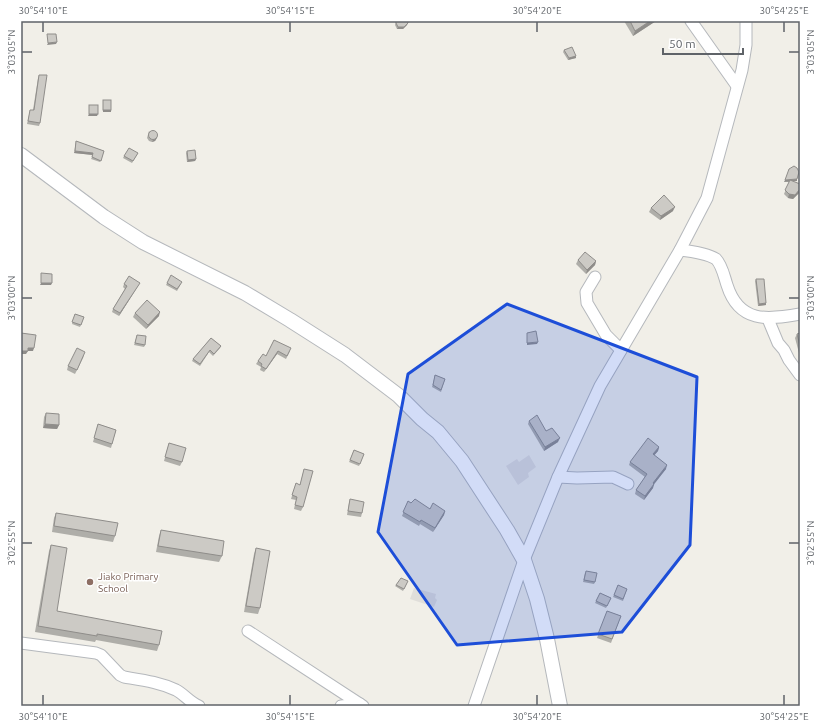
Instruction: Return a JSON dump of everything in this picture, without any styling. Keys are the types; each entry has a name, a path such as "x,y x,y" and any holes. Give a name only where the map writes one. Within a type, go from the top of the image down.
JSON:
{"street":[{"path":"691,21 737,86"},
{"path":"474,706 524,560 558,476 600,386 680,250 707,198 737,86 746,46 746,21"},
{"path":"21,155 104,217 143,242 244,293 345,355 399,396 422,419 438,432 462,462 507,530 524,560 538,599 560,706"},
{"path":"680,250 714,258 719,262 730,294 741,309 752,315 768,319 800,314"},
{"path":"595,277 586,292 586,297 606,335 622,350"},
{"path":"768,319 778,343 800,375"},
{"path":"558,476 577,478 613,477 628,484"},
{"path":"248,631 362,705"},
{"path":"21,644 102,655 120,675 150,681 169,687 178,691 194,705"},
{"path":"341,706 362,705"}],"highlighted area":[{"path":"507,304 697,377 690,545 622,632 457,645 378,532 408,374"}],"shaded area":[{"path":"529,455 536,467 528,473 529,477 518,485 506,466 517,459 519,462"},
{"path":"414,588 436,594 435,598 437,600 434,607 410,599"}],"building":[{"path":"396,21 408,21 408,23 404,27 398,27"},
{"path":"630,21 650,21 635,31"},
{"path":"47,34 56,34 57,42 48,43"},
{"path":"572,47 576,56 569,58 564,50"},
{"path":"39,75 47,75 40,123 28,121 30,110 34,110"},
{"path":"103,100 111,100 111,110 103,110"},
{"path":"89,105 98,105 98,114 89,114"},
{"path":"153,130 158,135 153,140 148,135"},
{"path":"76,141 104,151 101,161 92,157 93,153 75,151"},
{"path":"129,148 138,153 133,161 124,156"},
{"path":"195,150 196,159 188,160 187,151"},
{"path":"794,166 799,172 797,179 785,180 789,169"},
{"path":"790,180 800,184 800,189 795,195 789,194 785,190"},
{"path":"664,195 675,207 661,216 651,208"},
{"path":"585,252 596,261 587,270 578,260"},
{"path":"41,273 52,274 52,283 41,283"},
{"path":"171,275 182,282 177,289 167,283"},
{"path":"129,276 140,283 120,313 113,309 127,286 124,284"},
{"path":"756,279 764,279 766,303 759,304"},
{"path":"147,300 160,312 148,325 135,313"},
{"path":"75,314 84,317 81,325 72,322"},
{"path":"536,331 538,342 527,343 527,333"},
{"path":"21,333 36,335 34,348 28,348 28,351 21,351"},
{"path":"800,333 800,346 797,334"},
{"path":"137,335 146,336 145,345 135,343"},
{"path":"211,338 221,346 214,354 210,350 200,364 193,359"},
{"path":"274,340 291,348 287,356 278,351 266,369 261,366 262,364 258,361 263,354 266,356"},
{"path":"77,348 85,352 77,370 68,366"},
{"path":"435,375 445,379 441,390 433,385"},
{"path":"46,413 59,414 59,425 45,424"},
{"path":"537,415 546,431 552,428 560,438 545,447 529,421"},
{"path":"98,424 116,430 112,444 94,438"},
{"path":"648,438 659,447 653,454 667,465 645,496 636,490 647,474 630,462"},
{"path":"169,443 186,448 182,462 165,457"},
{"path":"354,450 364,454 360,464 350,460"},
{"path":"304,469 313,471 303,507 295,505 297,497 292,495 296,483 300,485"},
{"path":"350,499 364,502 362,513 348,511"},
{"path":"415,499 430,509 433,503 445,511 435,528 421,520 420,522 403,512 408,501 411,503"},
{"path":"56,513 118,523 115,536 54,526"},
{"path":"161,530 224,541 222,556 158,546"},
{"path":"51,545 67,548 57,611 162,631 159,645 97,634 97,636 38,626"},
{"path":"256,548 270,551 260,608 246,606"},
{"path":"586,571 597,573 595,582 584,580"},
{"path":"401,578 408,581 404,589 396,585"},
{"path":"618,585 627,589 623,599 614,595"},
{"path":"600,593 611,598 607,606 596,601"},
{"path":"607,611 621,616 612,639 598,634"}],"place":[{"name":"Jiako Primary School","path":"90,582"}]}
